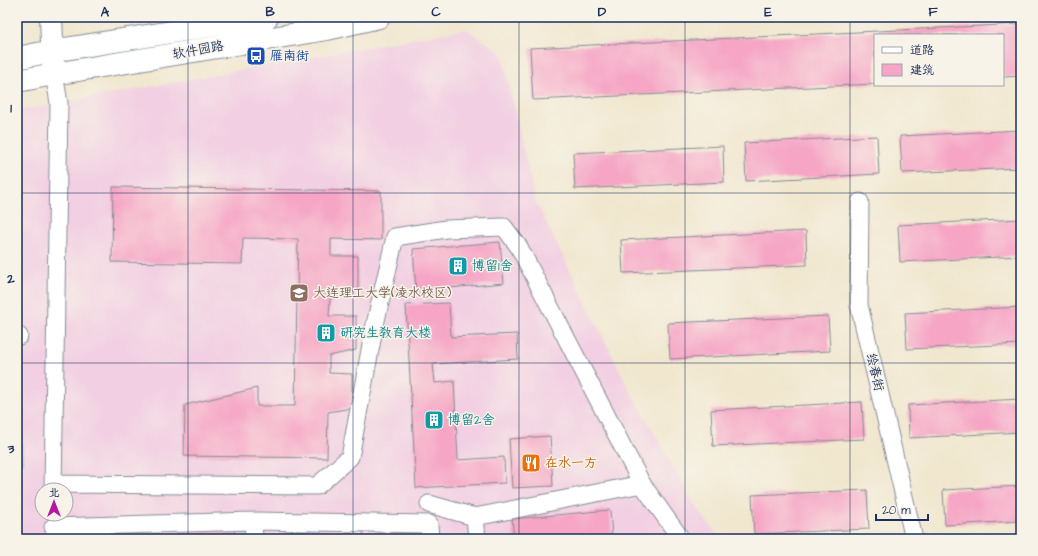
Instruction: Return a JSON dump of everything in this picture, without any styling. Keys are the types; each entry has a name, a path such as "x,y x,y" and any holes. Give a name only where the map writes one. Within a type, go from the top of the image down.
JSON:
{"main road":[{"path":"51,17 54,74"},
{"name":"软件园路","path":"17,58 52,51 267,17"},
{"name":"软件园路","path":"17,81 327,29 379,17"}],"street":[{"path":"53,482 59,103 54,74"},
{"name":"绘春街","path":"860,202 859,305 914,539"},
{"path":"74,487 317,486 350,457 374,329 395,237 446,229 504,226 519,247 642,484 681,539"},
{"path":"429,504 475,517 642,484"},
{"path":"475,517 477,539"},
{"path":"53,527 253,521 429,524 430,539"},
{"path":"253,521 254,539"}],"shaded area":[{"name":"大连理工大学(凌水校区)","path":"466,29 502,53 535,200 627,385 697,509 721,539 17,539 17,111"}],"green space":[{"path":"17,348 20,348 22,463 17,463"}],"building":[{"path":"1021,24 1021,76 1004,77 1004,34 874,34 874,84 533,100 530,48"},
{"path":"1021,130 1021,168 902,173 900,136"},
{"path":"877,136 879,174 746,181 744,143"},
{"path":"723,146 724,182 575,189 573,153"},
{"name":"研究生教育大楼","path":"113,187 381,191 381,240 331,239 331,256 358,256 358,290 330,299 329,316 356,316 356,350 329,356 329,373 352,374 352,408 328,412 327,458 184,456 185,405 257,388 257,406 295,406 298,239 243,238 242,264 112,262"},
{"path":"1021,219 1021,256 900,262 898,225"},
{"path":"806,231 807,265 623,273 621,240"},
{"name":"博留1舍","path":"500,242 504,283 416,291 413,249"},
{"name":"博留2舍","path":"449,303 451,337 517,334 518,359 433,364 435,383 454,381 458,460 504,457 505,483 416,488 406,305"},
{"path":"1021,307 1021,344 907,349 905,313"},
{"path":"828,316 830,351 670,359 668,323"},
{"path":"1021,399 1021,432 909,438 908,405"},
{"path":"862,402 864,439 713,446 711,410"},
{"name":"在水一方","path":"550,436 553,486 512,488 509,439"},
{"path":"1021,486 1021,521 945,525 943,490"},
{"path":"867,490 869,529 754,534 752,495"},
{"path":"610,510 612,538 514,539 512,519"},
{"path":"234,530 235,539 72,539 72,535"},
{"path":"351,530 351,539 291,539 291,531"},
{"path":"423,530 424,539 364,539 363,531"}],"place":[{"name":"雁南街","path":"256,56"},
{"name":"博留1舍","path":"458,266"},
{"name":"大连理工大学(凌水校区)","path":"299,293"},
{"name":"研究生教育大楼","path":"326,333"},
{"name":"博留2舍","path":"434,420"},
{"name":"在水一方","path":"531,463"}]}
